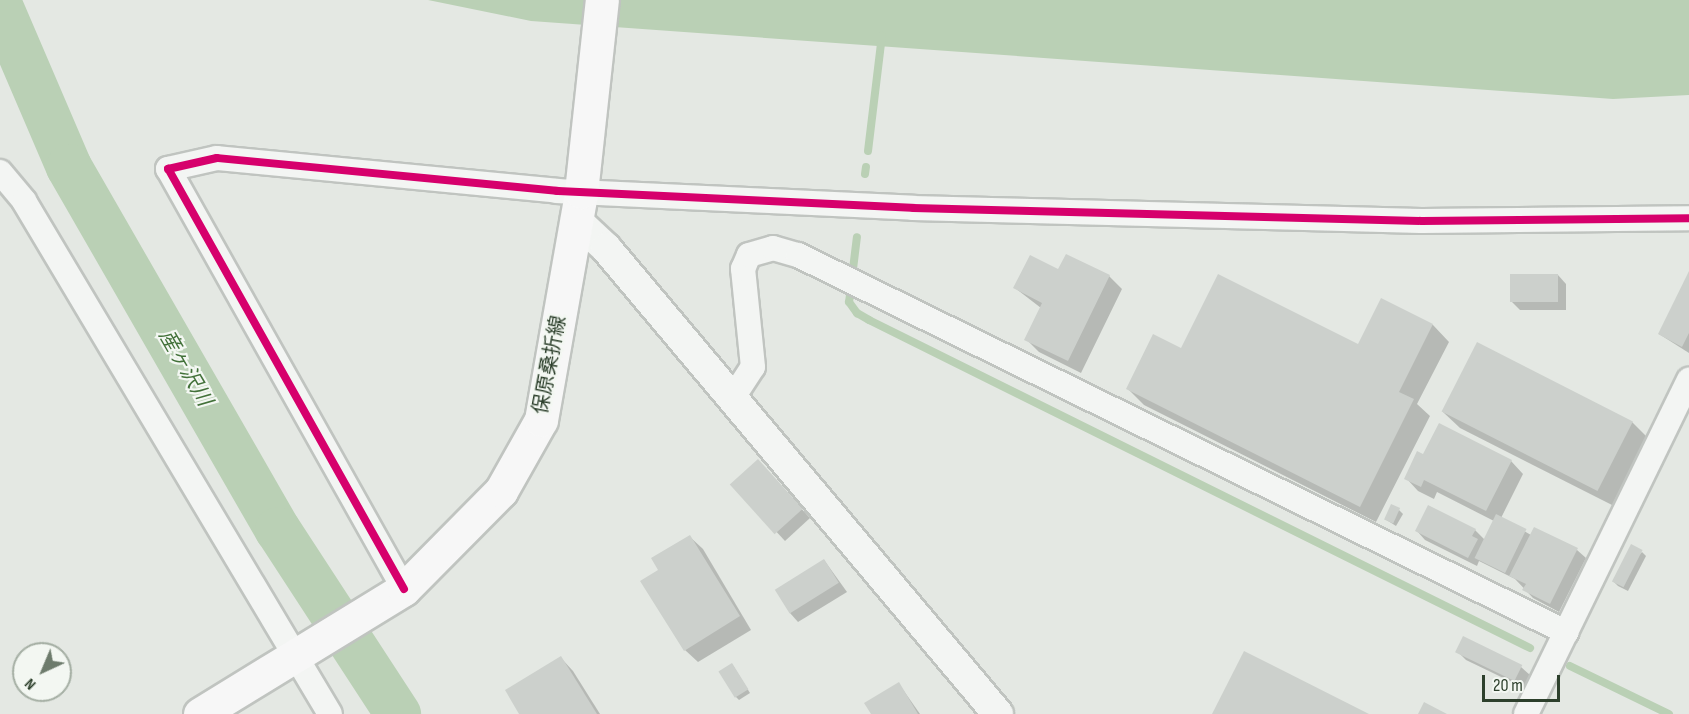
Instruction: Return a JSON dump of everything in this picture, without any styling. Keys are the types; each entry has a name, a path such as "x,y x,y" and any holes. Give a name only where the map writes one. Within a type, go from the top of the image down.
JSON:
{"main road":[{"name":"保原桑折線","path":"200,714 404,589 501,491 541,420 580,197 602,0"}],"street":[{"path":"404,589 168,169 217,158 580,197 1422,221 1689,218"},
{"path":"0,172 24,201 299,653 330,714"},
{"path":"580,197 606,249 998,714"},
{"path":"732,399 753,366 743,269 749,255 773,248 798,255 1566,632"},
{"path":"1526,714 1689,380"}],"shaded area":[{"path":"428,0 1689,0 1689,95 1613,99 531,21"}],"building":[{"path":"1066,254 1110,275 1068,361 1024,340 1042,303 1013,288 1030,255 1058,269"},
{"path":"1689,271 1689,333 1682,347 1658,334"},
{"path":"1218,274 1358,344 1381,298 1433,324 1399,392 1414,399 1360,507 1126,389 1153,334 1181,348"},
{"path":"1510,274 1558,274 1558,302 1510,302"},
{"path":"1477,342 1633,421 1598,491 1442,411"},
{"path":"1439,423 1512,460 1486,511 1424,480 1421,487 1404,479 1417,451 1423,454"},
{"path":"758,459 803,509 775,534 730,484"},
{"path":"1391,504 1400,508 1393,524 1384,520"},
{"path":"1428,505 1476,529 1472,536 1478,539 1468,558 1415,531"},
{"path":"1496,514 1527,529 1505,573 1475,558"},
{"path":"1534,527 1578,548 1550,604 1522,590 1526,584 1509,576"},
{"path":"690,535 740,616 684,651 640,581 658,570 651,558"},
{"path":"1631,544 1643,550 1624,587 1612,581"},
{"path":"824,559 839,583 790,613 775,590"},
{"path":"1463,636 1522,665 1514,681 1455,652"},
{"path":"1244,651 1369,714 1212,714"},
{"path":"561,656 597,714 519,714 505,690"},
{"path":"732,663 748,689 735,698 718,671"},
{"path":"899,682 918,714 871,714 864,703"},
{"path":"1424,702 1447,714 1418,714"}],"waterway":[{"name":"産ヶ沢川","path":"0,6 69,167 278,530 398,714"},
{"path":"868,151 882,36"},
{"path":"865,174 866,167"},
{"path":"853,269 857,237"},
{"path":"850,295 849,302 857,313 869,320 1530,648"},
{"path":"1570,666 1669,714"}],"cycle path":[{"path":"404,589 168,169 217,158 557,191 913,208 1422,221 1689,218"}]}
